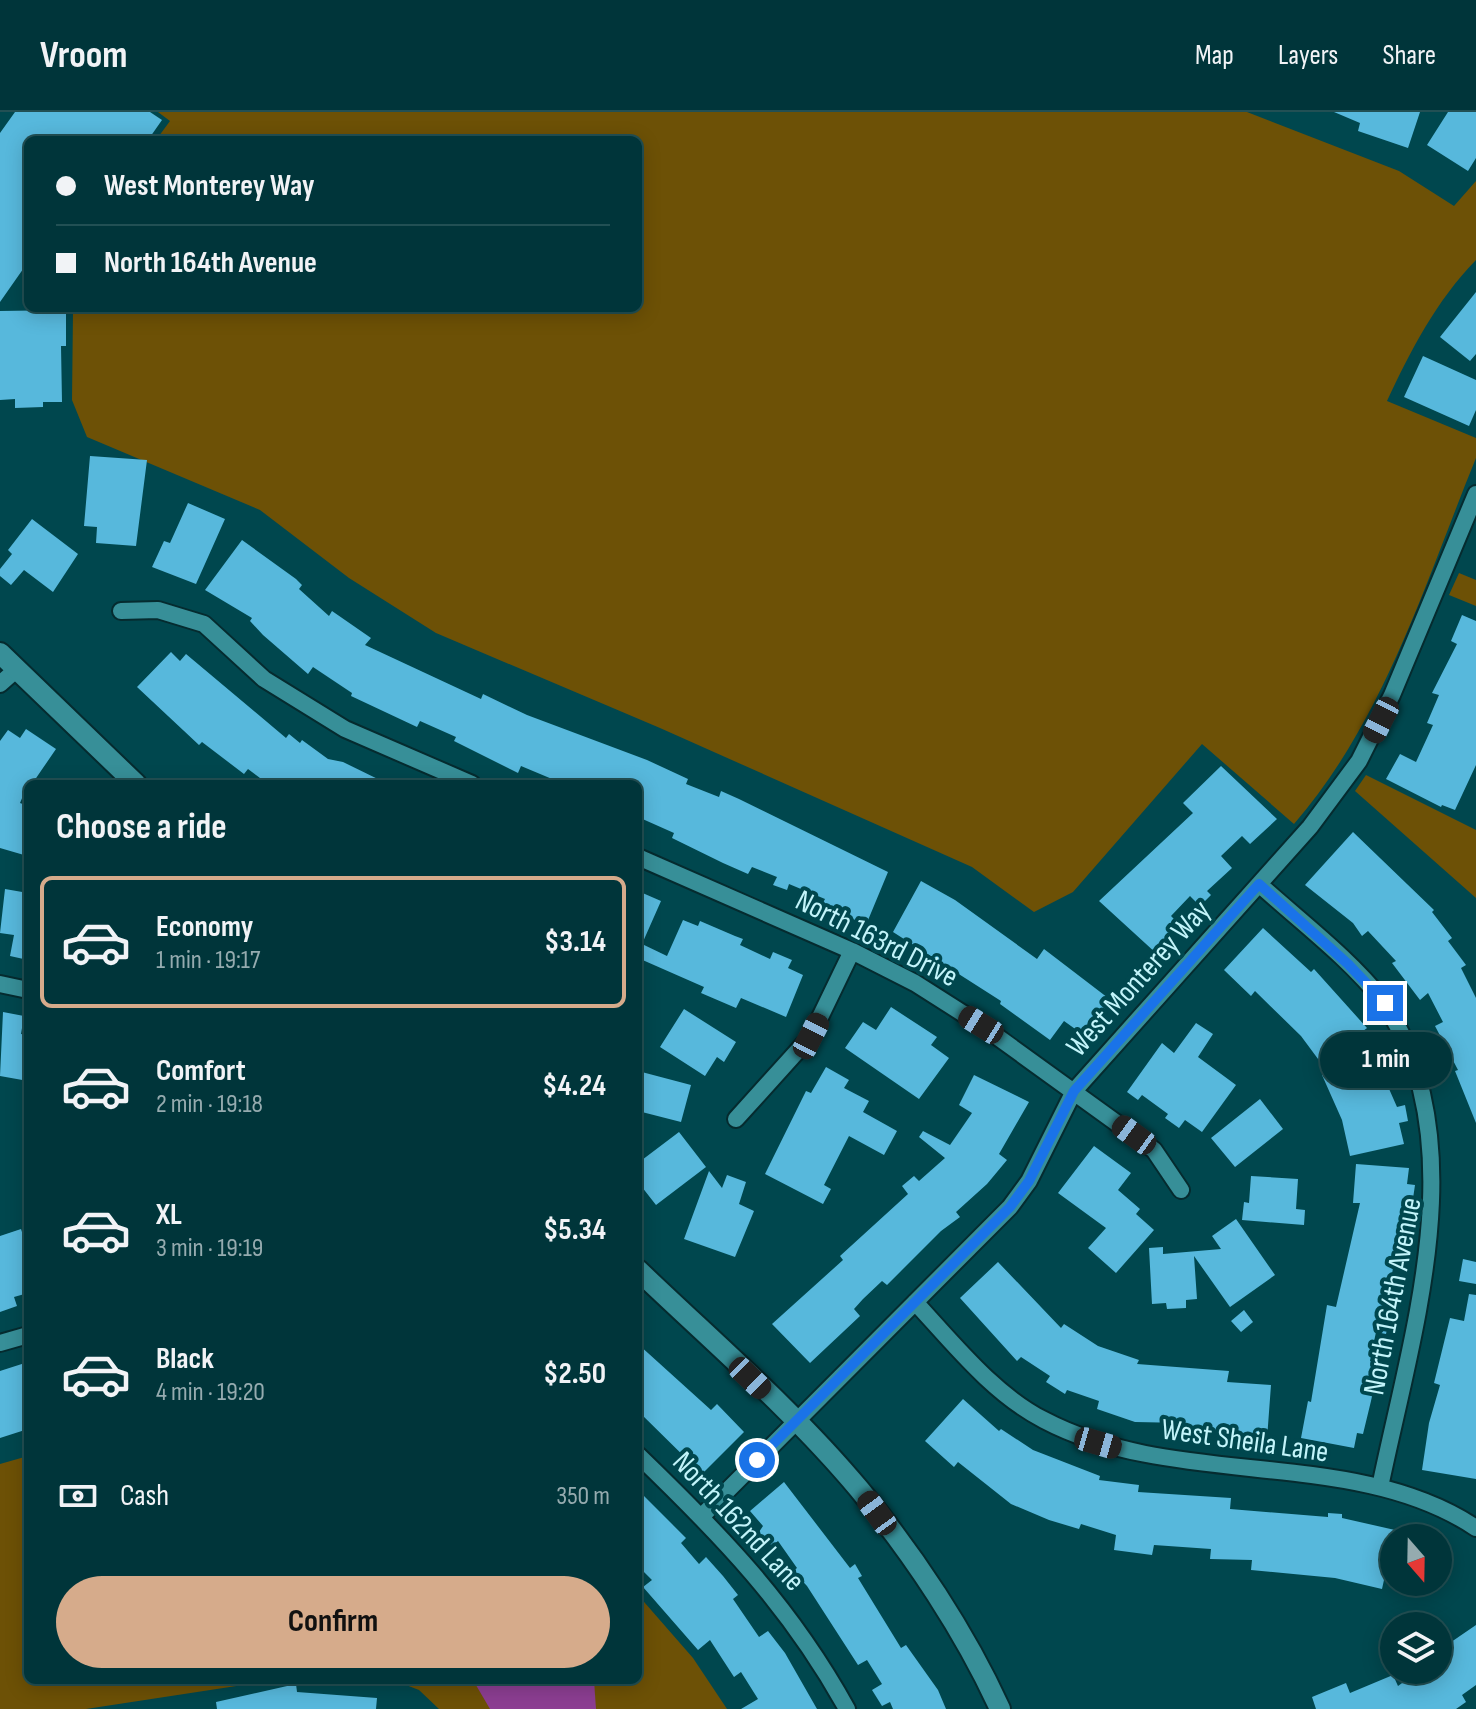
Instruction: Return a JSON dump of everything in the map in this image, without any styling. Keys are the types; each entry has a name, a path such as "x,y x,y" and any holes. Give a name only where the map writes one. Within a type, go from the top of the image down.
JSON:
{"street":[{"name":"West Monterey Way","path":"702,1516 1010,1207 1029,1181 1074,1091 1328,806 1371,740 1476,494"},
{"path":"121,611 158,610 204,624 264,679 345,729 463,780"},
{"path":"0,653 132,780"},
{"path":"0,684 17,669"},
{"name":"North 163rd Drive","path":"642,859 852,951 915,983 1074,1091 1154,1150 1181,1190"},
{"name":"North 164th Avenue","path":"1259,884 1348,964 1385,1003 1411,1047 1433,1106 1441,1154 1439,1217 1380,1487"},
{"path":"736,1119 811,1036 852,951"},
{"path":"0,984 24,989"},
{"path":"642,1274 795,1421 860,1490 925,1580 1000,1709"},
{"name":"West Sheila Lane","path":"915,1302 988,1378 1042,1420 1068,1431 1156,1456 1380,1487"},
{"path":"0,1343 24,1336"},
{"name":"North 162nd Lane","path":"642,1459 750,1566 798,1628 847,1709"},
{"path":"1380,1487 1443,1510 1476,1528"}],"shaded area":[{"path":"158,112 1247,112 1399,171 1454,206 1476,181 1476,260 1449,292 1426,327 1387,401 1476,438 1476,458 1420,601 1378,695 1326,784 1294,824 1202,744 1073,892 1034,912 972,867 660,728 436,633 349,578 260,510 87,437 72,400 73,312 642,312 642,136 159,136 170,121"},
{"path":"1459,573 1476,580 1476,606 1449,595"},
{"path":"1366,775 1476,830 1476,898 1355,791"},
{"path":"24,1457 24,1684 250,1684 86,1709 0,1709 0,1464"},
{"path":"642,1600 693,1658 727,1709 439,1709 419,1690 403,1684 642,1684"},
{"path":"475,1684 594,1684 596,1709 490,1709"}],"building":[{"path":"15,112 150,112 162,120 151,136 24,136 24,268 0,302 0,133"},
{"path":"1334,112 1420,112 1408,148 1358,131 1360,123"},
{"path":"1448,112 1476,112 1476,158 1468,171 1427,145"},
{"path":"1476,292 1476,354 1470,361 1440,337"},
{"path":"0,311 66,312 66,346 61,346 62,402 43,402 43,407 15,408 15,399 0,400"},
{"path":"1423,356 1476,380 1476,410 1469,426 1404,397"},
{"path":"90,456 147,460 136,546 96,543 97,527 84,526"},
{"path":"188,503 225,519 196,584 152,567 164,541 170,543"},
{"path":"32,519 78,554 53,592 24,570 11,585 0,576 0,569 12,554 8,550"},
{"path":"242,540 296,579 302,585 299,589 329,616 332,611 371,638 365,645 481,699 483,694 527,715 647,760 688,779 686,784 719,797 721,791 888,872 866,925 822,905 825,899 789,884 787,890 773,885 777,877 752,867 748,874 672,838 674,833 642,819 642,780 554,780 521,766 518,773 454,741 456,737 420,721 417,727 351,696 352,693 313,667 308,674 263,635 250,621 252,618 205,590"},
{"path":"1462,615 1476,621 1476,765 1455,810 1441,807 1386,779 1400,754 1416,762 1433,725 1427,723 1439,695 1432,693 1457,644 1451,641"},
{"path":"171,652 180,661 186,654 286,738 289,734 328,759 343,762 380,780 263,780 248,769 244,774 202,742 199,745 137,687"},
{"path":"26,729 56,749 35,780 24,780 20,803 24,804 24,855 0,848 0,741 8,730 20,738"},
{"path":"1221,766 1277,819 1250,844 1242,836 1221,856 1232,868 1207,891 1211,895 1200,906 1190,896 1171,916 1180,925 1157,954 1099,901 1193,813 1183,803"},
{"path":"1353,832 1434,910 1432,912 1452,938 1448,941 1466,965 1461,968 1476,998 1476,1123 1455,1071 1458,1070 1435,1026 1443,1022 1428,993 1420,1000 1392,963 1396,961 1368,931 1362,936 1353,923 1305,885"},
{"path":"921,881 955,900 1037,959 1044,949 1112,1001 1085,1036 1064,1021 1050,1040 1000,1004 1001,1001 893,932"},
{"path":"5,889 24,892 24,959 10,956 14,935 0,933"},
{"path":"642,893 661,901 642,944"},
{"path":"683,920 698,926 700,921 743,939 740,945 770,959 773,952 792,960 788,968 803,975 786,1017 741,998 736,1008 701,993 704,987 642,960 642,944 667,956"},
{"path":"1263,928 1311,972 1314,969 1367,1028 1321,1063 1301,1036 1255,991 1251,996 1224,970"},
{"path":"891,1007 937,1037 931,1045 949,1058 919,1099 845,1048 863,1022 876,1030"},
{"path":"684,1009 736,1042 724,1062 717,1057 705,1076 660,1047"},
{"path":"3,1012 24,1016 21,1034 24,1034 24,1080 0,1076"},
{"path":"1196,1023 1213,1034 1198,1057 1236,1085 1202,1132 1185,1120 1179,1128 1165,1118 1168,1114 1142,1095 1138,1100 1127,1092 1162,1043 1174,1053"},
{"path":"1382,1049 1387,1063 1379,1066 1397,1107 1405,1105 1408,1121 1399,1123 1404,1144 1350,1156 1342,1120 1322,1075"},
{"path":"826,1067 849,1080 844,1088 869,1101 863,1112 897,1131 884,1155 849,1136 824,1185 831,1189 823,1204 765,1174 806,1091 811,1093"},
{"path":"642,1072 691,1085 681,1122 642,1112"},
{"path":"974,1075 1029,1102 999,1154 1007,1160 987,1184 956,1212 960,1217 941,1231 887,1285 882,1281 863,1299 854,1309 860,1316 810,1363 772,1324 843,1260 840,1256 908,1194 902,1186 914,1176 919,1181 945,1158 919,1137 923,1131 950,1145 972,1113 959,1105"},
{"path":"1260,1099 1283,1129 1235,1167 1211,1138"},
{"path":"679,1132 706,1167 656,1205 642,1187 642,1160"},
{"path":"1094,1146 1131,1173 1118,1190 1140,1209 1136,1214 1154,1230 1116,1273 1088,1248 1106,1228 1058,1193"},
{"path":"1356,1164 1409,1168 1407,1184 1415,1185 1406,1246 1397,1244 1390,1286 1396,1287 1386,1334 1376,1332 1370,1361 1379,1363 1371,1401 1363,1434 1357,1433 1354,1448 1301,1438 1308,1401 1311,1402 1327,1305 1336,1307 1360,1203 1353,1203"},
{"path":"709,1171 722,1188 727,1175 746,1182 739,1204 754,1211 735,1257 684,1239"},
{"path":"1251,1176 1298,1179 1296,1209 1305,1210 1304,1225 1242,1220 1244,1202 1249,1203"},
{"path":"1236,1219 1275,1275 1230,1307 1194,1256 1197,1299 1186,1300 1186,1308 1167,1309 1166,1303 1152,1304 1149,1248 1163,1247 1163,1254 1221,1249 1212,1236"},
{"path":"21,1229 24,1238 24,1294 14,1297 17,1306 0,1312 0,1236"},
{"path":"1463,1259 1476,1262 1476,1284 1459,1281"},
{"path":"998,1262 1061,1328 1064,1324 1098,1346 1139,1360 1137,1364 1229,1371 1227,1382 1271,1385 1267,1439 1184,1430 1185,1423 1135,1422 1097,1409 1099,1401 1067,1390 1065,1394 1046,1382 1050,1376 1021,1357 1017,1361 960,1298"},
{"path":"1469,1294 1476,1295 1476,1479 1422,1470 1429,1423 1440,1385 1434,1383 1450,1318 1464,1321"},
{"path":"1244,1310 1253,1322 1241,1332 1231,1321"},
{"path":"642,1348 711,1410 717,1404 744,1432 702,1474 642,1415"},
{"path":"24,1363 24,1430 0,1438 0,1371"},
{"path":"963,1399 999,1431 1001,1429 1033,1450 1100,1476 1099,1480 1139,1485 1138,1492 1231,1498 1230,1509 1328,1517 1328,1513 1342,1514 1342,1518 1380,1527 1380,1589 1335,1578 1251,1570 1252,1560 1210,1559 1211,1549 1154,1545 1152,1555 1114,1550 1116,1535 1081,1524 1079,1529 1011,1504 958,1462 954,1467 925,1441"},
{"path":"784,1482 850,1568 855,1564 862,1576 858,1578 901,1648 906,1645 938,1690 946,1709 893,1709 890,1702 882,1706 872,1690 882,1684 867,1660 858,1665 807,1586 793,1571 797,1568 778,1541 772,1546 759,1532 763,1526 750,1511"},
{"path":"642,1494 686,1538 681,1543 699,1564 706,1557 723,1576 738,1595 733,1599 759,1637 768,1631 785,1653 817,1709 741,1709 758,1699 741,1672 734,1677 710,1640 698,1650 643,1587 652,1580 642,1570"},
{"path":"1476,1625 1476,1685 1462,1695 1466,1702 1456,1709 1316,1709 1312,1697 1346,1683 1350,1693 1380,1680 1380,1684 1398,1686 1452,1684 1452,1641"},
{"path":"296,1684 297,1692 377,1698 376,1709 217,1709 216,1702"}],"route":[{"path":"757,1460 1010,1207 1029,1181 1074,1091 1259,884 1348,964 1385,1003"}]}
